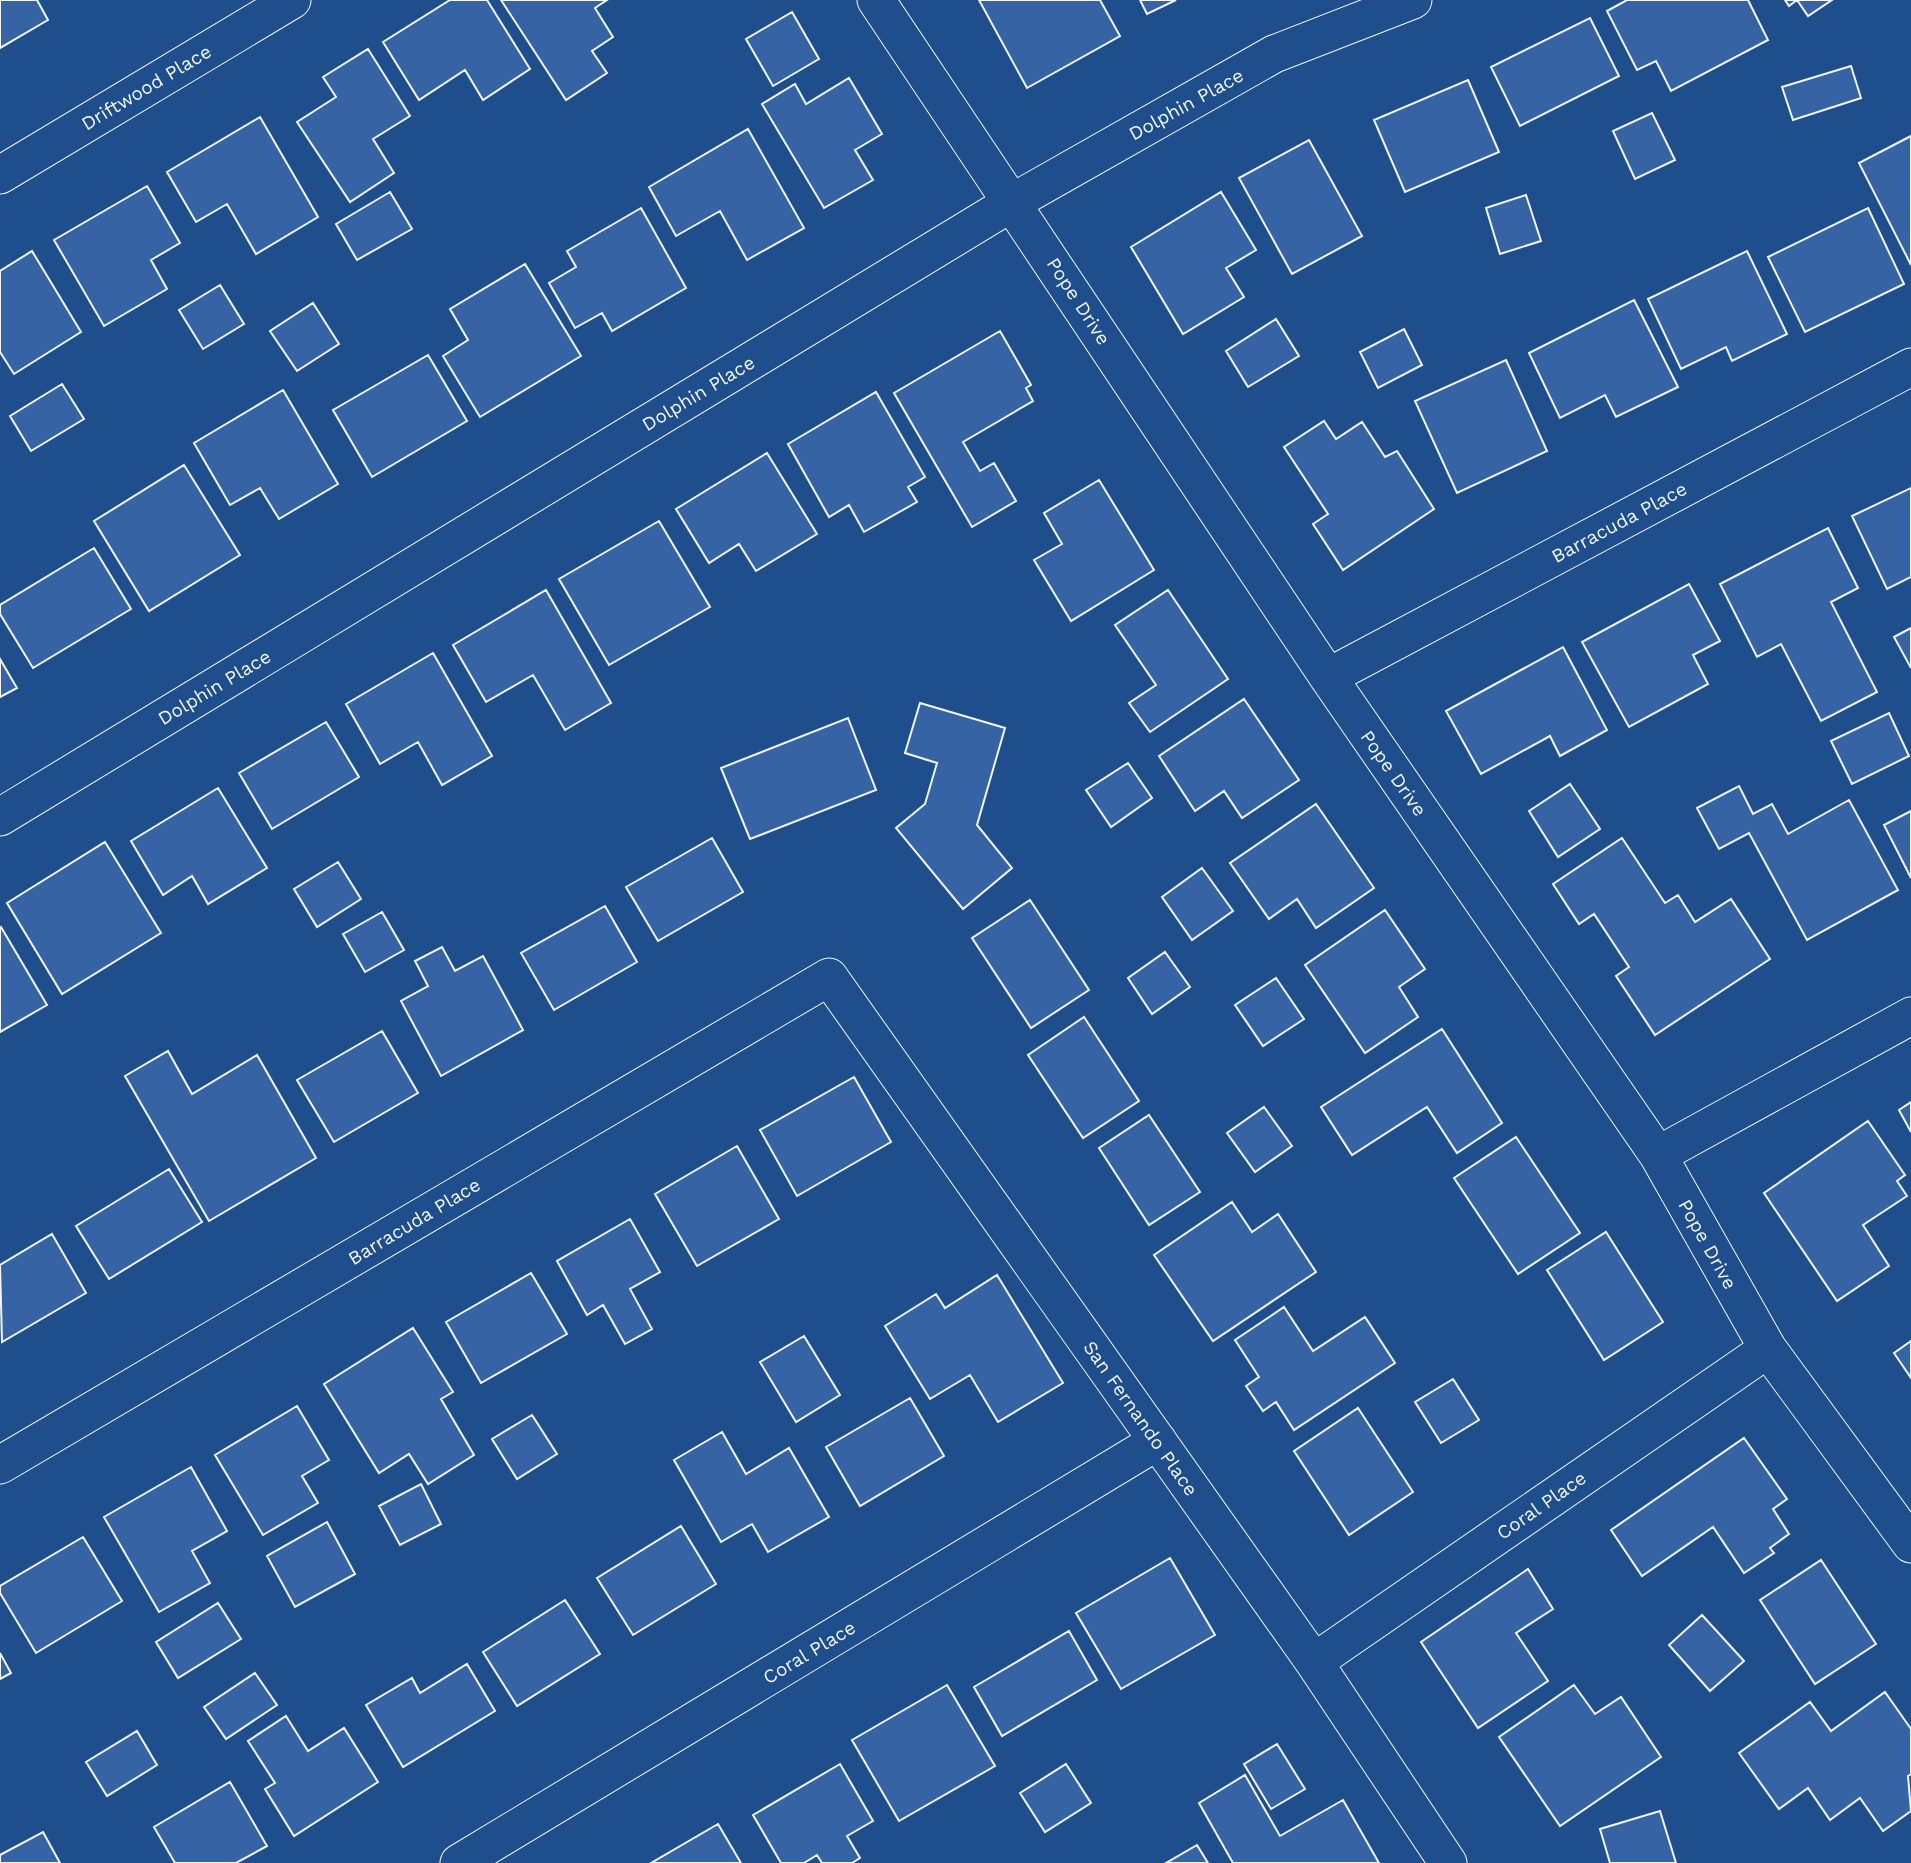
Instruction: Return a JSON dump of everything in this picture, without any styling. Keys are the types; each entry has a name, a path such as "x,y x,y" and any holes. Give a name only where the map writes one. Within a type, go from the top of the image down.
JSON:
{"street":[{"name":"Driftwood Place","path":"0,175 292,0"},
{"name":"Pope Drive","path":"876,0 1328,677 1658,1155 1768,1349 1911,1545"},
{"name":"Dolphin Place","path":"0,817 1013,202 1274,54 1413,0"},
{"name":"Barracuda Place","path":"1328,677 1911,367"},
{"name":"Barracuda Place","path":"0,1465 829,977"},
{"name":"San Fernando Place","path":"829,977 1314,1662 1448,1863"},
{"path":"1658,1155 1911,1016"},
{"name":"Coral Place","path":"1314,1662 1768,1349"},
{"name":"Coral Place","path":"459,1863 1158,1441"}],"building":[{"path":"0,0 37,0 48,20 0,48"},
{"path":"450,0 487,0 530,69 483,100 465,70 419,100 383,42"},
{"path":"501,0 607,0 595,8 613,37 592,51 607,73 566,100"},
{"path":"979,0 1100,0 1120,36 1027,88"},
{"path":"1140,0 1176,0 1147,14"},
{"path":"1627,0 1748,0 1768,40 1671,91 1656,61 1637,70 1607,11"},
{"path":"1785,0 1797,0 1789,6"},
{"path":"1797,0 1832,0 1808,16"},
{"path":"792,12 819,59 773,86 746,39"},
{"path":"1590,18 1619,76 1520,126 1491,67"},
{"path":"368,49 410,116 373,139 394,173 350,202 297,122 336,97 323,77"},
{"path":"1851,66 1861,98 1793,120 1782,87"},
{"path":"849,78 882,134 855,150 873,180 824,208 762,104 795,84 806,104"},
{"path":"1468,80 1499,152 1405,192 1374,120"},
{"path":"1652,113 1675,160 1635,179 1613,131"},
{"path":"260,117 318,217 256,254 227,204 196,222 167,172"},
{"path":"748,129 804,228 747,260 720,211 676,236 649,187"},
{"path":"1911,136 1911,265 1859,163"},
{"path":"1309,140 1362,236 1292,274 1239,178"},
{"path":"147,186 180,243 151,260 167,289 104,326 54,240"},
{"path":"390,192 412,229 357,260 336,224"},
{"path":"1221,192 1256,250 1226,268 1244,297 1183,334 1131,247"},
{"path":"1526,195 1541,241 1500,254 1486,208"},
{"path":"641,208 686,288 612,331 602,313 575,328 549,283 576,267 567,251"},
{"path":"1868,208 1904,284 1805,332 1768,257"},
{"path":"32,251 81,332 14,374 0,352 0,271"},
{"path":"1747,251 1787,334 1732,361 1726,347 1681,369 1648,299"},
{"path":"525,264 581,356 480,417 443,356 468,340 450,309"},
{"path":"220,285 244,324 203,349 179,310"},
{"path":"1634,300 1678,387 1616,417 1605,395 1560,418 1529,353"},
{"path":"313,303 339,344 297,371 270,331"},
{"path":"1276,319 1299,356 1248,387 1226,351"},
{"path":"1404,329 1422,365 1378,388 1360,352"},
{"path":"1000,331 1031,385 1026,388 1033,401 963,442 980,471 994,463 1016,501 972,527 894,393"},
{"path":"428,355 467,421 372,477 333,410"},
{"path":"1506,360 1547,451 1457,493 1415,401"},
{"path":"62,384 84,419 31,451 10,416"},
{"path":"283,390 338,484 279,519 260,488 230,505 194,443"},
{"path":"876,392 925,477 908,487 917,502 864,532 849,505 829,517 788,444"},
{"path":"1324,421 1336,439 1362,422 1385,457 1397,451 1434,509 1343,570 1313,524 1328,514 1284,447"},
{"path":"767,453 817,534 756,571 739,544 709,563 676,509"},
{"path":"184,465 240,555 149,611 94,521"},
{"path":"1099,480 1154,570 1071,621 1034,560 1062,544 1044,513"},
{"path":"1911,488 1911,577 1887,589 1852,516"},
{"path":"659,521 710,607 609,665 559,579"},
{"path":"1828,528 1858,588 1831,602 1877,692 1821,721 1781,644 1757,657 1720,584"},
{"path":"94,548 131,609 33,668 0,614 0,605"},
{"path":"1689,584 1720,641 1693,655 1708,684 1629,727 1582,642"},
{"path":"546,590 611,703 565,730 533,675 486,702 453,645"},
{"path":"1168,590 1228,679 1150,732 1129,703 1156,685 1115,625"},
{"path":"1911,628 1911,668 1894,637"},
{"path":"1563,647 1607,730 1560,756 1550,736 1481,774 1446,711"},
{"path":"433,653 492,756 442,785 418,742 380,764 346,704"},
{"path":"0,659 17,688 0,697"},
{"path":"1244,699 1299,780 1242,818 1224,791 1195,811 1159,756"},
{"path":"920,703 1005,728 977,825 1012,868 963,909 896,828 925,804 937,763 905,753"},
{"path":"1889,713 1909,756 1852,784 1831,741"},
{"path":"848,718 876,790 750,839 721,768"},
{"path":"326,722 359,777 272,829 239,773"},
{"path":"1128,763 1152,798 1111,827 1086,790"},
{"path":"1570,784 1600,829 1558,857 1529,811"},
{"path":"1739,786 1753,814 1772,804 1788,834 1849,800 1898,890 1807,940 1749,833 1719,849 1697,808"},
{"path":"218,788 267,868 208,904 192,876 163,895 131,841"},
{"path":"1316,804 1374,888 1316,928 1297,899 1269,919 1230,863"},
{"path":"1911,811 1911,878 1884,825"},
{"path":"712,838 743,892 658,941 626,887"},
{"path":"1622,838 1665,903 1678,895 1695,922 1731,899 1770,959 1655,1035 1616,976 1629,967 1594,914 1579,924 1553,884"},
{"path":"105,842 161,933 62,994 7,903"},
{"path":"338,862 361,899 317,927 294,889"},
{"path":"1202,868 1233,911 1192,940 1162,897"},
{"path":"1030,900 1089,990 1031,1028 972,938"},
{"path":"605,906 637,962 554,1010 521,953"},
{"path":"1385,910 1425,969 1399,987 1418,1017 1365,1053 1305,965"},
{"path":"382,912 404,950 365,972 343,934"},
{"path":"0,928 47,1005 0,1032"},
{"path":"442,947 455,971 483,956 523,1030 441,1076 401,1001 428,986 415,961"},
{"path":"1165,952 1190,987 1152,1014 1128,978"},
{"path":"1276,978 1304,1019 1263,1046 1235,1005"},
{"path":"1084,1017 1139,1101 1083,1138 1028,1055"},
{"path":"1442,1029 1502,1123 1457,1153 1427,1107 1352,1155 1321,1107"},
{"path":"382,1031 418,1093 334,1142 297,1080"},
{"path":"168,1051 192,1094 257,1055 316,1158 209,1221 125,1076"},
{"path":"854,1077 891,1142 797,1196 760,1130"},
{"path":"1911,1102 1911,1132 1899,1110"},
{"path":"1264,1107 1292,1146 1255,1172 1227,1133"},
{"path":"1149,1115 1200,1192 1149,1225 1099,1148"},
{"path":"1868,1121 1905,1175 1897,1181 1907,1196 1863,1225 1889,1266 1837,1301 1764,1193"},
{"path":"1516,1137 1580,1233 1518,1274 1454,1178"},
{"path":"737,1146 779,1219 697,1266 655,1194"},
{"path":"169,1169 202,1222 109,1279 76,1226"},
{"path":"1232,1202 1252,1232 1278,1214 1316,1272 1213,1341 1154,1255"},
{"path":"630,1219 660,1272 630,1289 652,1329 625,1344 603,1305 587,1315 557,1261"},
{"path":"1606,1232 1663,1322 1604,1360 1547,1270"},
{"path":"52,1234 86,1293 2,1342 0,1265"},
{"path":"531,1273 567,1334 481,1383 446,1322"},
{"path":"997,1275 1063,1383 998,1422 970,1375 930,1399 885,1326 936,1294 945,1308"},
{"path":"1284,1307 1313,1351 1365,1317 1395,1363 1294,1430 1276,1402 1263,1411 1246,1386 1259,1377 1235,1340"},
{"path":"413,1328 453,1392 441,1399 474,1455 428,1484 409,1454 379,1473 324,1384"},
{"path":"804,1336 840,1395 796,1422 760,1362"},
{"path":"1911,1341 1911,1378 1894,1353"},
{"path":"1453,1379 1479,1420 1441,1443 1415,1402"},
{"path":"910,1398 944,1456 860,1506 826,1447"},
{"path":"297,1406 329,1460 302,1476 318,1503 263,1535 215,1455"},
{"path":"1358,1408 1413,1492 1349,1535 1294,1451"},
{"path":"532,1415 557,1454 517,1479 492,1439"},
{"path":"722,1432 746,1474 789,1448 829,1517 768,1552 752,1524 721,1542 674,1460"},
{"path":"1744,1438 1787,1499 1773,1509 1789,1534 1770,1548 1774,1553 1744,1573 1713,1527 1642,1576 1611,1530"},
{"path":"191,1467 227,1531 192,1551 210,1583 159,1612 104,1517"},
{"path":"421,1484 441,1524 400,1545 379,1506"},
{"path":"327,1522 355,1574 295,1607 267,1556"},
{"path":"681,1526 716,1584 633,1635 597,1578"},
{"path":"83,1537 122,1601 36,1653 0,1593 0,1586"},
{"path":"1170,1558 1215,1635 1121,1689 1076,1613"},
{"path":"1821,1560 1876,1644 1815,1684 1760,1600"},
{"path":"1528,1569 1553,1609 1516,1633 1548,1681 1478,1728 1421,1642"},
{"path":"565,1600 600,1654 517,1706 483,1652"},
{"path":"218,1603 241,1639 178,1678 156,1642"},
{"path":"1702,1615 1744,1661 1710,1691 1669,1645"},
{"path":"1069,1631 1097,1680 1002,1736 974,1687"},
{"path":"0,1653 11,1673 0,1679"},
{"path":"467,1664 495,1711 403,1767 366,1705 412,1678 420,1693"},
{"path":"255,1673 277,1705 226,1739 204,1707"},
{"path":"947,1685 995,1766 899,1821 852,1740"},
{"path":"1574,1685 1595,1714 1621,1697 1661,1757 1560,1826 1499,1737"},
{"path":"1885,1692 1911,1729 1911,1774 1908,1776 1911,1811 1883,1831 1860,1798 1830,1820 1808,1788 1779,1809 1739,1753 1810,1702 1831,1731"},
{"path":"286,1716 308,1751 344,1728 378,1782 294,1836 265,1789 275,1783 248,1741"},
{"path":"137,1731 157,1765 107,1796 86,1762"},
{"path":"1277,1744 1305,1789 1271,1809 1244,1764"},
{"path":"840,1764 873,1821 847,1836 860,1858 852,1863 822,1863 817,1855 804,1863 781,1863 753,1815"},
{"path":"1066,1764 1091,1803 1045,1832 1020,1793"},
{"path":"1245,1775 1280,1836 1343,1800 1379,1863 1233,1863 1199,1803"},
{"path":"230,1782 267,1846 236,1863 175,1863 154,1827"},
{"path":"1660,1811 1676,1863 1610,1863 1600,1829"},
{"path":"718,1824 741,1863 651,1863"},
{"path":"43,1832 60,1863 0,1863 0,1855"},
{"path":"1197,1845 1208,1863 1166,1863"}]}
